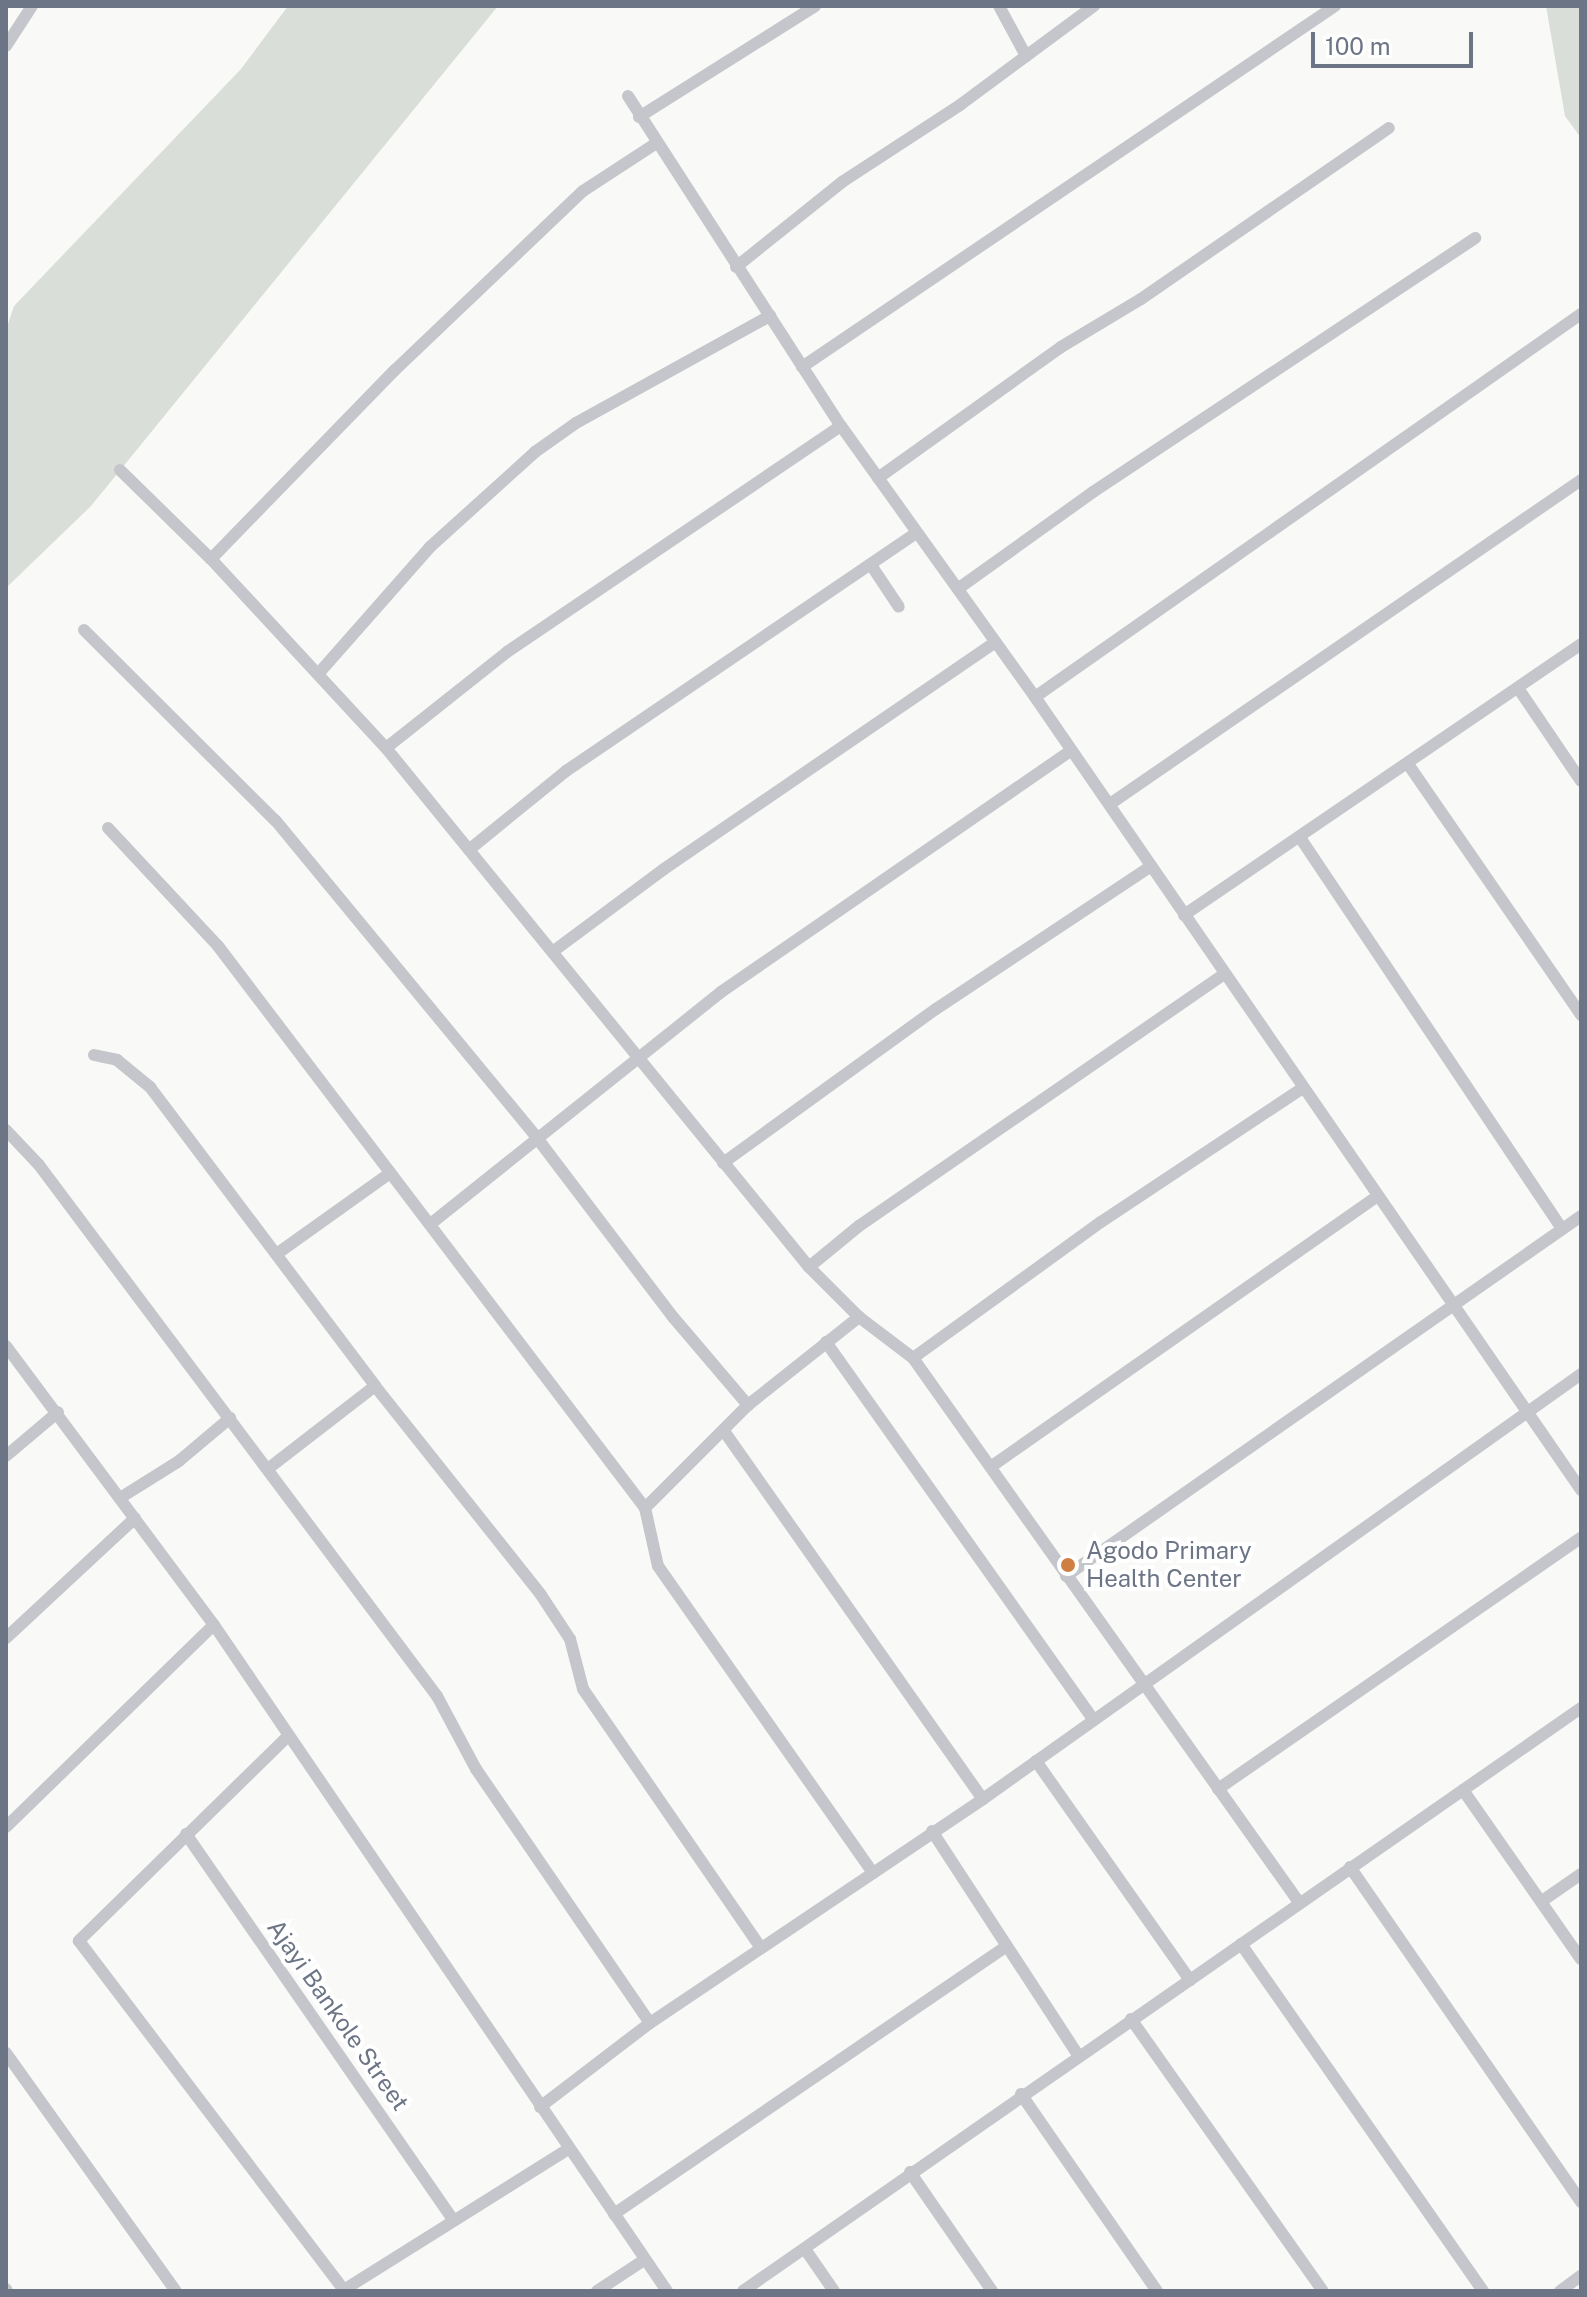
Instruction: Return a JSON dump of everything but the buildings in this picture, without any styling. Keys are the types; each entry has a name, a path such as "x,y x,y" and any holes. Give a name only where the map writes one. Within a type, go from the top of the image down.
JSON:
{"street":[{"path":"6,46 32,6"},
{"path":"639,117 815,6"},
{"path":"999,6 1026,56"},
{"path":"736,267 842,182 1094,6"},
{"path":"802,367 1335,6"},
{"path":"628,96 655,144 841,426 1110,804 1301,1089 1581,1490"},
{"path":"878,478 1061,347 1141,299 1389,128"},
{"path":"211,559 395,370 583,191 655,144"},
{"path":"959,588 1093,492 1475,238"},
{"path":"1035,697 1581,314"},
{"path":"319,673 430,547 535,452 576,423 770,316"},
{"path":"386,748 507,652 841,426"},
{"path":"120,470 211,559 386,748 641,1054 723,1163 809,1267 859,1317 913,1358 1298,1901"},
{"path":"1110,804 1581,480"},
{"path":"470,849 566,771 916,533"},
{"path":"871,565 899,607"},
{"path":"84,630 276,821 537,1138 673,1317 748,1405"},
{"path":"555,950 664,869 995,642"},
{"path":"1184,915 1301,839 1581,644"},
{"path":"1518,688 1581,781"},
{"path":"433,1222 721,992 1071,751"},
{"path":"1408,764 1581,1015"},
{"path":"108,828 218,946 390,1173 433,1222 645,1508 658,1566 873,1873"},
{"path":"1301,839 1562,1229"},
{"path":"723,1163 936,1009 1151,866"},
{"path":"809,1267 859,1226 1224,974"},
{"path":"94,1055 117,1060 150,1087 278,1253 375,1386 559,1620 583,1689 761,1948"},
{"path":"913,1358 1101,1222 1301,1089"},
{"path":"6,1130 39,1165 437,1696 476,1769 650,2023"},
{"path":"278,1253 390,1173"},
{"path":"992,1466 1378,1196"},
{"path":"1066,1576 1581,1216"},
{"path":"645,1508 748,1405 859,1317"},
{"path":"826,1342 1092,1718"},
{"path":"6,1346 214,1625 667,2291"},
{"path":"540,2107 650,2023 983,1799 1143,1681 1581,1374"},
{"path":"269,1468 375,1386"},
{"path":"6,1456 58,1412"},
{"path":"120,1498 179,1461 230,1418"},
{"path":"724,1431 983,1799"},
{"path":"6,1638 135,1518"},
{"path":"1218,1789 1581,1538"},
{"path":"6,1827 214,1625"},
{"path":"743,2291 1021,2094 1190,1980 1298,1901 1581,1708"},
{"path":"288,1736 79,1941 343,2290 568,2149"},
{"path":"1036,1761 1190,1980"},
{"path":"1463,1790 1581,1959"},
{"path":"932,1831 1004,1948 1078,2055"},
{"name":"Ajayi Bankole Street","path":"186,1834 453,2220"},
{"path":"1350,1867 1581,2202"},
{"path":"1542,1901 1581,1874"},
{"path":"1241,1944 1483,2291"},
{"path":"614,2214 1004,1948"},
{"path":"1131,2019 1323,2291"},
{"path":"6,2053 176,2291"},
{"path":"1021,2094 1157,2291"},
{"path":"910,2172 992,2291"},
{"path":"805,2249 834,2291"},
{"path":"597,2291 644,2260"},
{"path":"1565,2290 1581,2276"}],"shaded area":[{"path":"288,6 498,6 91,506 7,587 6,330 14,306 241,69"},
{"path":"1546,6 1581,6 1581,138 1565,116"}],"place":[{"name":"Agodo Primary Health Center","path":"1068,1565"}]}
